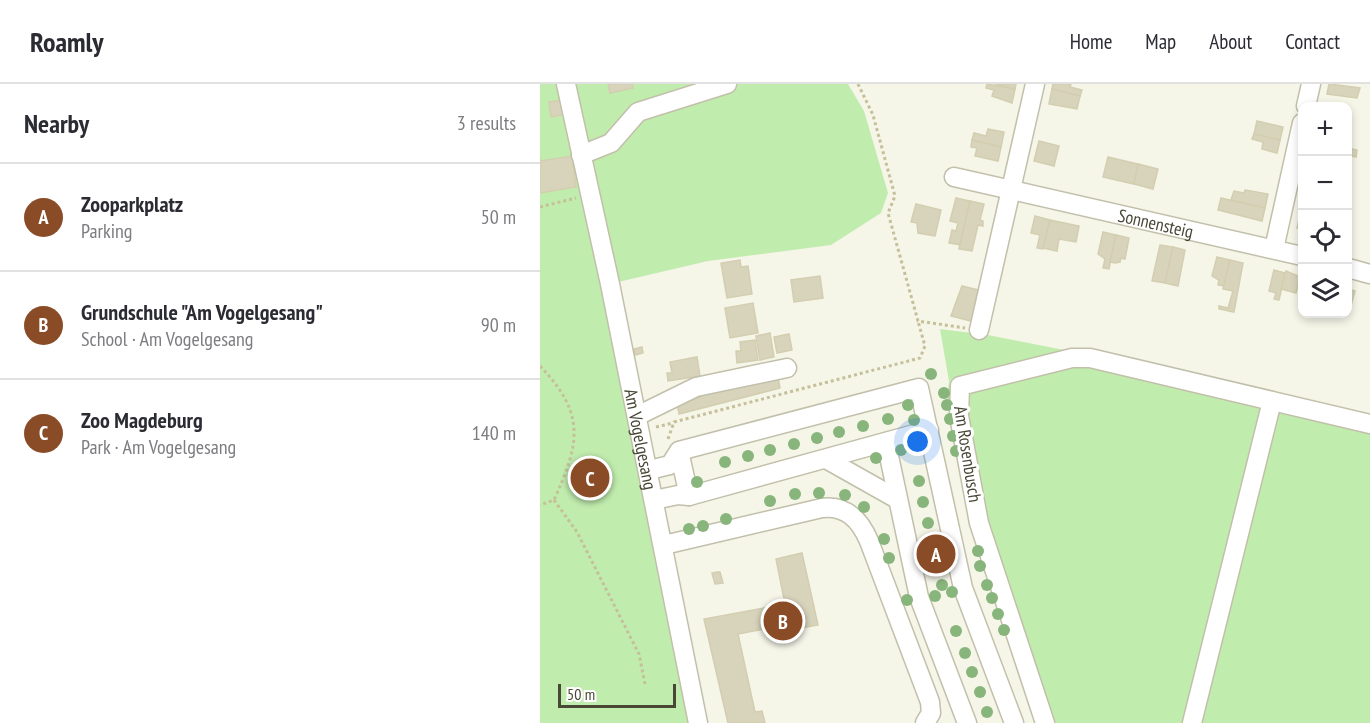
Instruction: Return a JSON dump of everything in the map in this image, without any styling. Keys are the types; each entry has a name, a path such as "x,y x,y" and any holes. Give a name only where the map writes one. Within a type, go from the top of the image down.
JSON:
{"street":[{"name":"Am Vogelgesang","path":"566,84 649,470 698,723"},
{"path":"581,155 610,142 638,112 727,84"},
{"path":"979,330 1035,84"},
{"path":"1307,102 1311,84"},
{"path":"1274,249 1298,141"},
{"name":"Sonnensteig","path":"954,177 1298,255"},
{"path":"1352,269 1370,274"},
{"name":"Am Rosenbusch","path":"1045,723 979,524 958,416 960,387 1072,358 1090,358 1370,424"},
{"path":"637,416 696,387 787,368"},
{"path":"673,447 919,388 963,588 1014,723"},
{"path":"1192,723 1272,401"},
{"path":"654,500 678,495 689,496 929,430"},
{"path":"886,442 919,597 967,723"},
{"path":"649,470 670,465 673,447"},
{"path":"673,447 689,496"},
{"path":"826,459 897,499"},
{"path":"664,545 822,508 835,507 848,512 867,537 930,702 931,712 925,723"}],"path":[{"path":"673,447 674,422 920,358 925,346 888,213 895,196 873,115 858,84"},
{"path":"540,207 590,195"},
{"path":"918,321 979,330"},
{"path":"540,366 557,384 574,424 575,447 554,500 540,505"},
{"path":"554,500 577,532 639,654 645,684"}],"green space":[{"path":"540,84 848,84 864,111 888,193 881,213 831,245 708,261 601,286 688,723 540,723"},
{"path":"940,329 988,335 1074,352 1370,421 1370,723 1042,723 987,579 947,400 949,381"}],"building":[{"path":"608,84 632,84 633,88 610,93"},
{"path":"987,84 1015,89 1012,103 992,96 994,90 986,88"},
{"path":"995,84 1016,84 1015,89"},
{"path":"1053,84 1071,84 1070,87 1082,90 1080,96 1052,89"},
{"path":"1329,84 1360,88 1357,98 1327,94"},
{"path":"1052,89 1080,96 1077,109 1049,104"},
{"path":"563,100 566,114 551,117 549,102"},
{"path":"1257,121 1283,127 1280,140 1254,134"},
{"path":"988,129 1004,132 1001,147 972,140 974,133 986,136"},
{"path":"1254,134 1280,140 1277,153 1262,149 1263,142 1252,139"},
{"path":"972,140 1001,147 998,161 975,156 977,148 971,147"},
{"path":"1039,141 1059,146 1054,166 1034,161"},
{"path":"1352,149 1357,150 1356,157 1352,156"},
{"path":"572,156 576,187 540,193 540,161"},
{"path":"1108,157 1138,164 1134,184 1103,177"},
{"path":"1138,164 1158,169 1153,189 1134,184"},
{"path":"1245,190 1268,194 1265,208 1231,200 1234,191 1244,193"},
{"path":"956,198 970,201 960,245 949,243 952,230 956,231 958,223 950,221"},
{"path":"1221,198 1265,208 1262,221 1218,210"},
{"path":"970,201 984,204 980,220 983,221 983,226 978,225 972,251 959,249"},
{"path":"916,204 941,210 935,236 918,233 917,223 911,222"},
{"path":"1035,216 1050,220 1043,249 1037,248 1040,235 1031,233"},
{"path":"1050,220 1079,226 1076,242 1059,239 1057,251 1043,248"},
{"path":"1103,232 1116,235 1109,269 1103,268 1105,259 1098,254"},
{"path":"1116,235 1129,238 1125,259 1121,258 1120,262 1115,263 1110,262"},
{"path":"1160,245 1173,247 1165,283 1152,281"},
{"path":"1173,247 1185,250 1178,286 1165,283"},
{"path":"1217,257 1230,260 1224,286 1218,285 1219,280 1212,276"},
{"path":"740,260 741,267 748,266 752,294 727,298 721,263"},
{"path":"1230,260 1243,263 1234,312 1219,309 1219,306 1228,308 1233,291 1223,289"},
{"path":"1274,270 1285,273 1279,300 1274,299 1276,293 1269,291"},
{"path":"1286,271 1298,276 1296,293 1281,289"},
{"path":"820,276 823,298 794,302 791,280"},
{"path":"962,286 979,290 976,304 979,304 977,310 974,309 971,321 951,316"},
{"path":"753,303 758,333 730,338 725,308"},
{"path":"770,333 774,357 760,360 756,336"},
{"path":"789,334 792,350 777,353 774,337"},
{"path":"755,340 758,360 737,363 736,351 741,351 740,342"},
{"path":"642,347 643,353 635,355 634,349"},
{"path":"697,357 700,376 668,381 667,373 672,373 670,362"},
{"path":"778,378 780,388 679,414 677,403 701,397 699,392"},
{"path":"802,553 818,625 791,630 789,624 738,634 755,712 762,711 765,723 728,723 704,619 785,604 776,559"},
{"path":"720,572 723,583 715,584 712,573"}],"place":[{"name":"Zoo Magdeburg","path":"590,478"},
{"name":"Zooparkplatz","path":"936,554"},
{"name":"Grundschule \"Am Vogelgesang\"","path":"783,621"}]}
